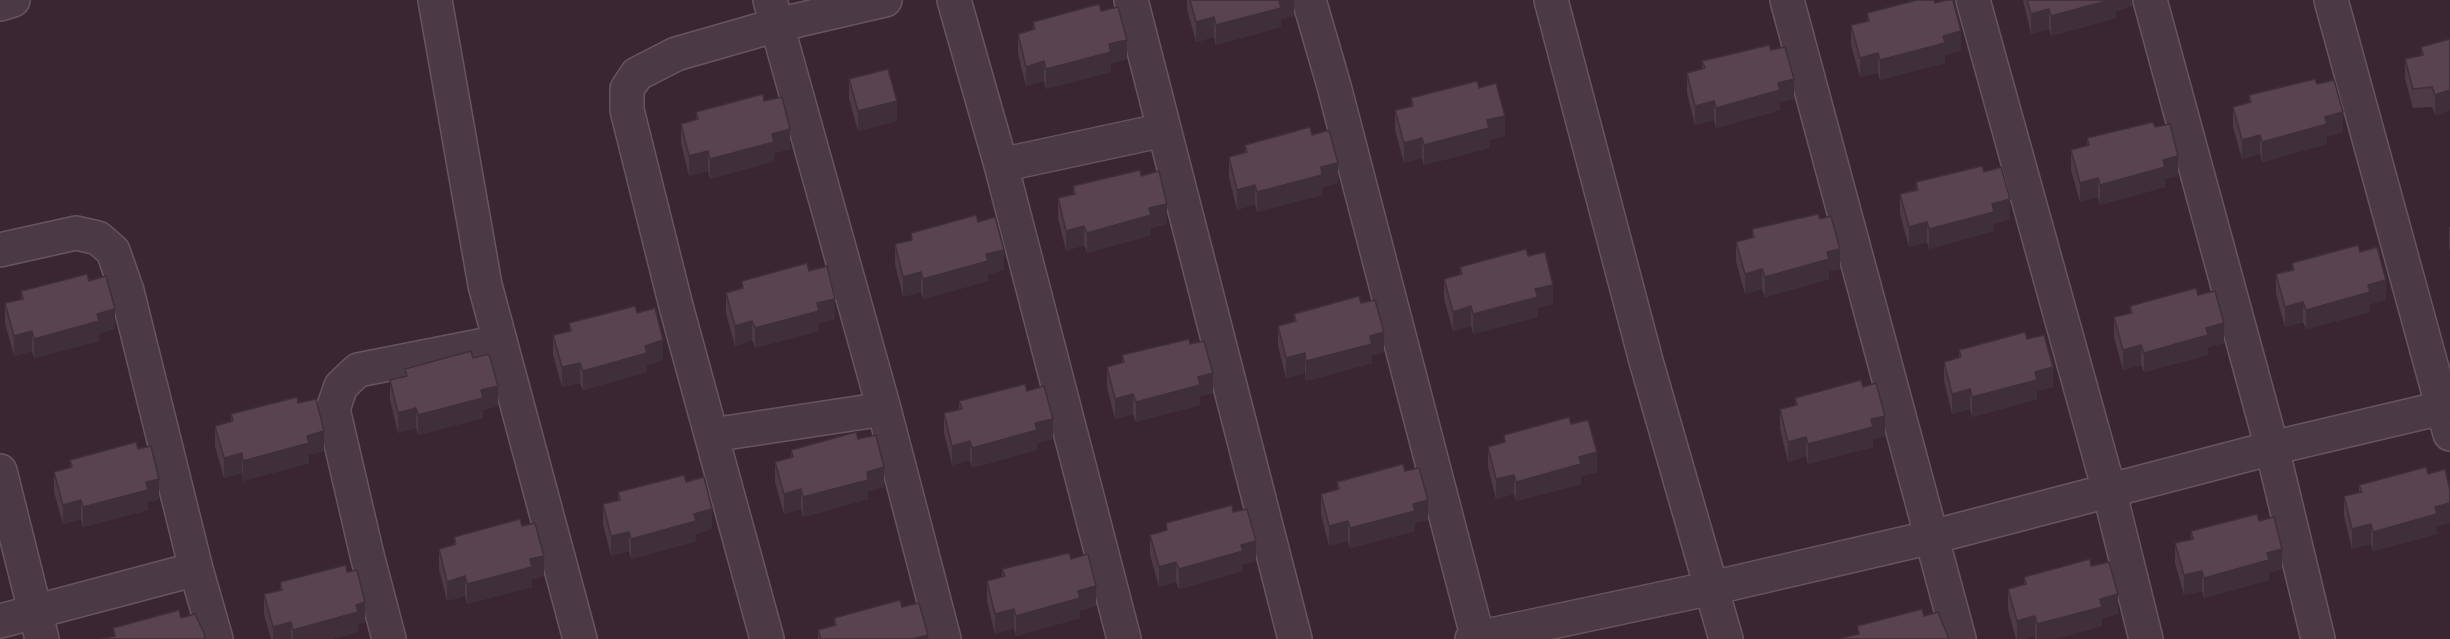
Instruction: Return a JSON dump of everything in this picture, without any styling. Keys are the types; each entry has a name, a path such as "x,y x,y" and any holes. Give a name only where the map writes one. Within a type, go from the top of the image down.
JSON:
{"street":[{"path":"0,4 13,0"},
{"path":"435,0 484,285 580,639"},
{"path":"767,639 676,306 627,110 627,89 637,74 676,54 773,13 885,0"},
{"path":"954,0 1001,165 1124,639"},
{"path":"1131,0 1295,639"},
{"path":"1309,0 1334,86 1476,638 1712,588 1932,537 2272,448 2448,416 2331,0"},
{"path":"1551,0 1646,361 1726,639"},
{"path":"1787,0 1959,639"},
{"path":"1973,0 2109,490 2146,639"},
{"path":"2150,0 2272,448 2318,639"},
{"path":"773,13 884,409 944,639"},
{"path":"1001,165 1164,130"},
{"path":"0,250 76,233 98,238 113,251 128,291 196,569 216,639"},
{"path":"389,639 333,409 341,386 358,370 500,342"},
{"path":"712,435 884,409"},
{"path":"0,471 38,625"},
{"path":"0,621 38,625 196,569"}],"building":[{"path":"1190,0 1279,0 1281,8 1216,25 1214,17 1196,22"},
{"path":"1917,0 1934,0 1935,3 1953,0 1961,31 1943,36 1945,43 1880,60 1878,53 1860,58 1851,25 1869,21 1867,13"},
{"path":"2027,0 2110,0 2051,16 2049,9 2031,14"},
{"path":"1099,4 1101,11 1118,7 1127,40 1109,44 1111,52 1046,69 1044,61 1026,67 1018,34 1035,29 1033,22"},
{"path":"2450,39 2450,90 2435,95 2432,87 2413,89 2405,59 2423,55 2421,47"},
{"path":"1769,45 1771,50 1785,47 1794,79 1778,83 1780,90 1716,108 1714,101 1695,106 1687,73 1705,68 1702,61"},
{"path":"888,69 897,101 858,111 849,79"},
{"path":"2315,79 2317,84 2334,80 2343,112 2325,117 2327,124 2262,142 2260,135 2242,140 2233,107 2251,102 2249,95"},
{"path":"1477,81 1479,88 1496,83 1505,116 1487,120 1489,128 1424,145 1422,138 1404,143 1395,110 1413,106 1411,98"},
{"path":"763,94 764,101 782,97 790,129 772,134 774,142 710,159 708,151 689,156 681,124 698,119 696,112"},
{"path":"2153,122 2155,127 2170,124 2178,156 2163,160 2165,167 2100,185 2098,178 2080,183 2071,150 2089,145 2087,138"},
{"path":"1310,127 1312,135 1329,130 1338,163 1321,167 1322,175 1257,192 1255,185 1237,190 1229,157 1247,152 1245,145"},
{"path":"1982,166 1984,172 2001,167 2010,199 1992,204 1994,212 1929,229 1927,222 1909,227 1900,194 1918,190 1916,182"},
{"path":"1140,170 1141,176 1159,171 1167,204 1149,208 1151,215 1087,233 1084,226 1066,231 1058,198 1075,194 1073,186"},
{"path":"1818,214 1820,219 1831,216 1840,249 1827,252 1829,259 1765,277 1762,269 1745,274 1736,242 1754,237 1752,229"},
{"path":"976,215 978,222 995,217 1004,250 986,254 988,261 923,279 921,272 903,277 895,244 912,240 911,233"},
{"path":"2358,245 2360,252 2377,247 2386,280 2368,285 2370,292 2306,310 2303,302 2285,307 2276,274 2294,270 2292,263"},
{"path":"1526,249 1528,256 1545,252 1553,285 1535,289 1538,297 1473,314 1471,306 1453,312 1444,279 1462,274 1460,267"},
{"path":"807,263 809,271 827,266 835,299 817,303 819,311 755,328 752,321 735,326 726,293 743,288 742,281"},
{"path":"87,274 89,281 106,276 115,309 97,314 99,321 34,339 32,331 14,336 5,303 23,299 21,291"},
{"path":"2196,288 2198,295 2215,291 2224,323 2206,328 2208,335 2144,353 2141,345 2123,350 2114,317 2132,313 2130,306"},
{"path":"1359,296 1361,303 1375,300 1384,332 1370,336 1372,344 1306,361 1305,353 1286,358 1278,326 1296,321 1294,314"},
{"path":"635,306 637,313 655,308 663,340 645,346 647,353 583,371 580,363 562,367 553,335 571,331 569,323"},
{"path":"2025,332 2027,339 2044,335 2053,367 2035,372 2037,380 1972,397 1970,389 1952,394 1944,362 1961,357 1959,350"},
{"path":"1189,339 1190,344 1204,341 1213,373 1198,377 1200,385 1136,402 1133,394 1115,399 1107,367 1124,362 1122,355"},
{"path":"471,351 473,358 489,354 498,386 481,390 483,398 418,415 416,408 398,413 390,380 407,376 405,369"},
{"path":"1861,380 1863,387 1876,383 1885,416 1871,419 1873,427 1808,444 1806,437 1788,442 1780,409 1797,405 1795,398"},
{"path":"1025,384 1027,391 1044,386 1053,419 1035,423 1037,430 972,448 970,441 952,446 944,413 962,409 959,401"},
{"path":"297,397 298,403 316,399 324,431 307,436 309,443 243,461 242,453 224,458 215,426 233,421 231,414"},
{"path":"1569,417 1571,424 1588,420 1597,452 1579,457 1581,464 1516,482 1514,475 1496,479 1488,447 1505,442 1504,435"},
{"path":"856,432 858,439 876,435 884,467 867,472 868,480 803,497 801,489 784,494 775,462 793,457 791,450"},
{"path":"136,442 138,449 151,446 159,479 146,482 148,490 83,507 81,500 63,505 54,472 72,467 70,460"},
{"path":"1403,464 1405,471 1419,468 1428,500 1413,504 1415,511 1350,528 1348,521 1329,526 1321,494 1339,489 1337,482"},
{"path":"2426,467 2428,474 2445,469 2450,490 2450,503 2435,507 2437,514 2373,532 2371,524 2352,529 2344,496 2362,492 2359,485"},
{"path":"684,475 686,482 704,477 712,509 694,514 696,521 631,539 629,532 611,536 603,504 620,500 618,492"},
{"path":"1232,505 1233,512 1247,509 1256,541 1241,545 1243,551 1179,569 1176,562 1159,567 1150,535 1167,530 1166,523"},
{"path":"2257,514 2259,521 2274,517 2282,549 2267,553 2269,560 2204,578 2202,571 2184,575 2175,543 2193,539 2191,531"},
{"path":"520,519 522,526 535,523 544,556 530,559 532,567 467,584 465,576 447,582 439,549 456,544 454,537"},
{"path":"1069,553 1071,559 1088,554 1096,586 1078,591 1080,598 1016,616 1014,609 995,614 987,581 1005,576 1002,569"},
{"path":"2090,559 2091,566 2109,562 2118,594 2100,599 2102,607 2037,624 2035,616 2017,621 2008,589 2026,584 2024,577"},
{"path":"346,565 347,572 357,570 365,602 356,605 358,612 293,630 291,622 273,627 264,594 282,590 280,582"},
{"path":"900,600 902,607 919,603 928,635 913,639 821,639 818,630 836,625 834,618"},
{"path":"1922,609 1924,616 1938,612 1949,639 1841,639 1859,634 1857,626"},
{"path":"179,610 181,618 195,614 205,639 101,639 115,636 113,628"}]}
